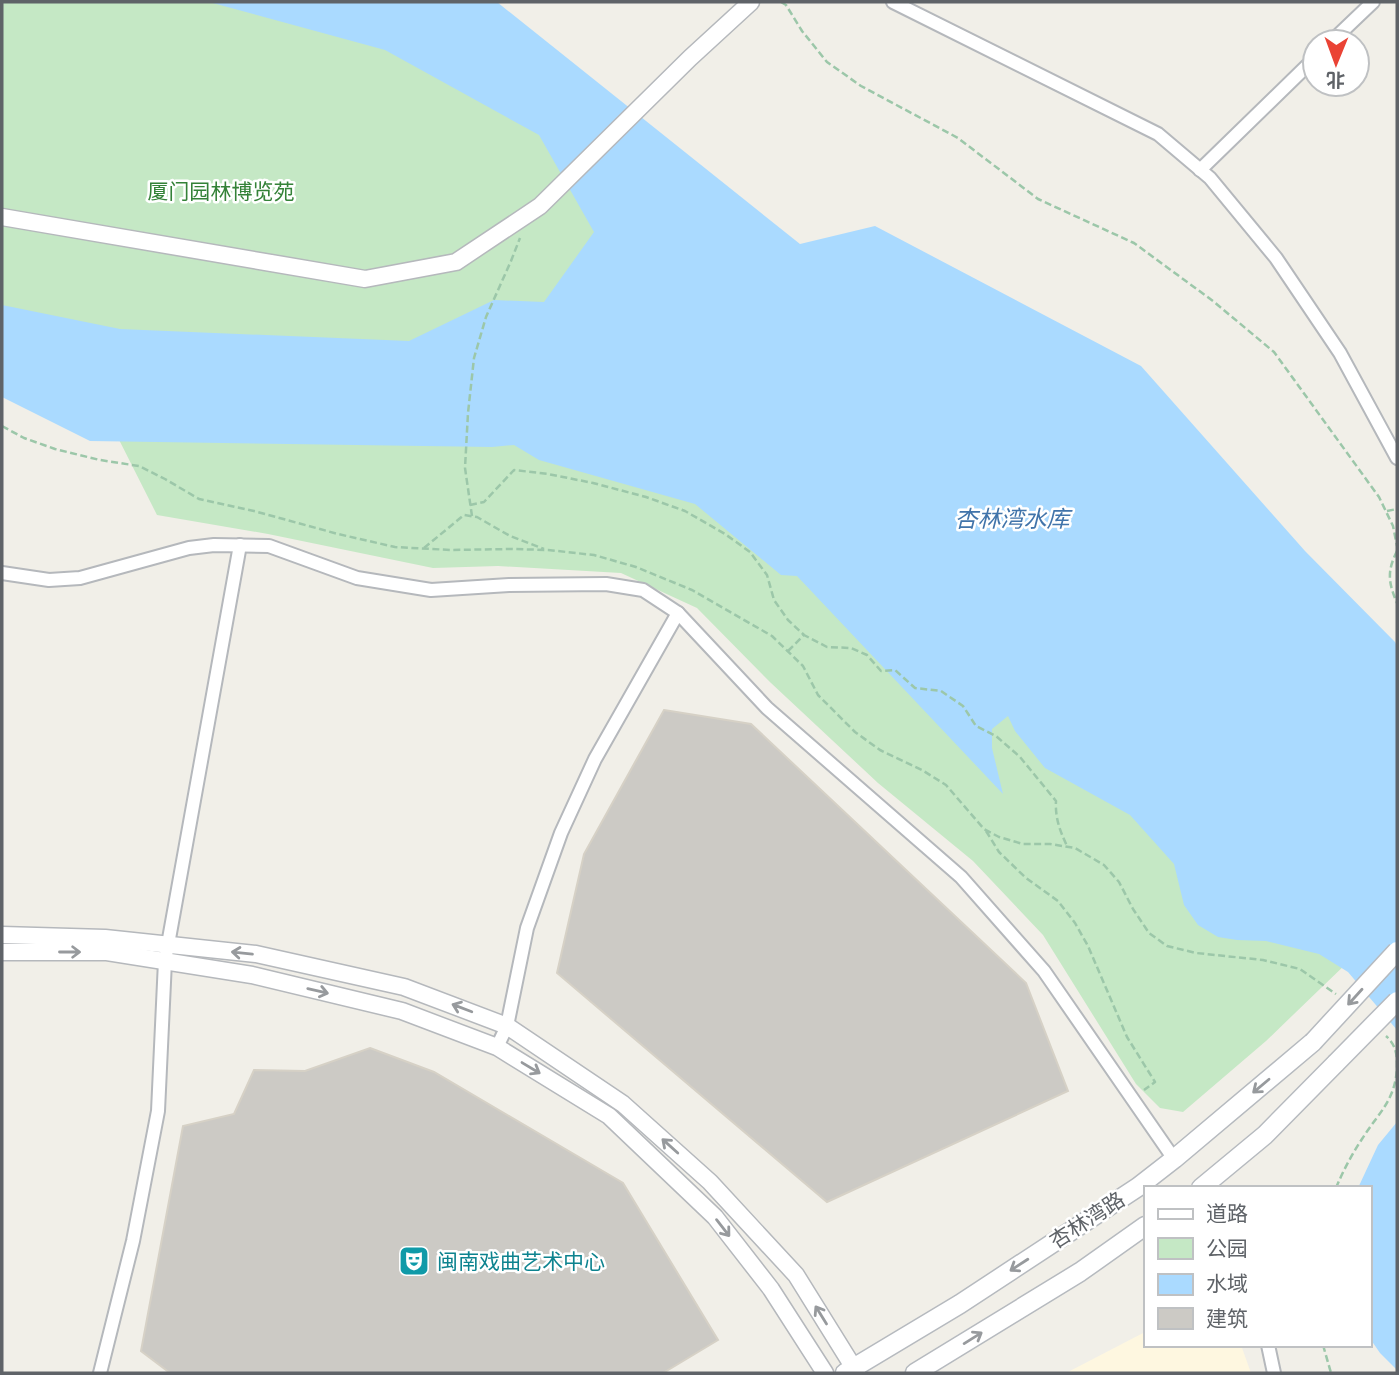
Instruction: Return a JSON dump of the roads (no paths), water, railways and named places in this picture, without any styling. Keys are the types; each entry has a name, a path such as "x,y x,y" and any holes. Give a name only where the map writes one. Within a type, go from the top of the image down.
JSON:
{"main road":[{"name":"杏林湾路","path":"852,1371 1138,1187 1313,1042 1397,951"},
{"path":"1203,1186 1265,1135 1397,1001"},
{"name":"杏林湾路","path":"915,1373 1080,1272 1144,1227"}],"street":[{"path":"2,217 365,279 456,262 540,206 690,58 751,2"},
{"path":"893,2 1158,134 1210,178 1276,258 1340,353 1397,458"},
{"path":"1346,28 1373,2"},
{"path":"1200,170 1301,72"},
{"path":"100,1373 133,1241 158,1111 167,953 240,545"},
{"path":"2,573 49,580 80,578 189,548 269,545 358,578 431,590 509,585 606,584 643,590 678,613 767,708 961,877 1044,971 1174,1159"},
{"path":"497,1047 507,1026 527,928 561,833 595,759 678,613"},
{"path":"2,934 105,938 402,1011 497,1047 609,1116 715,1217 771,1289 825,1373"},
{"path":"2,953 256,954 404,986 507,1026 623,1104 710,1182 796,1275 852,1371"},
{"path":"1268,1347 1274,1373"}],"water":[{"name":"杏林湾水库","path":"209,2 497,2 800,244 875,226 1141,366 1305,551 1397,646 1397,1030 1348,972 1319,954 1266,941 1218,937 1198,925 1184,905 1174,864 1130,815 1045,768 1015,731 1008,716 992,729 992,748 1003,794 797,576 781,575 695,504 539,460 514,445 492,447 90,441 2,397 2,305 120,329 409,341 494,300 544,302 594,232 539,135 385,50"},
{"path":"1397,1122 1397,1370 1371,1340 1371,1186 1359,1186 1378,1145"}],"place":[{"name":"闽南戏曲艺术中心","path":"414,1261"}],"park label":[{"name":"厦门园林博览苑","path":"221,191"}]}
